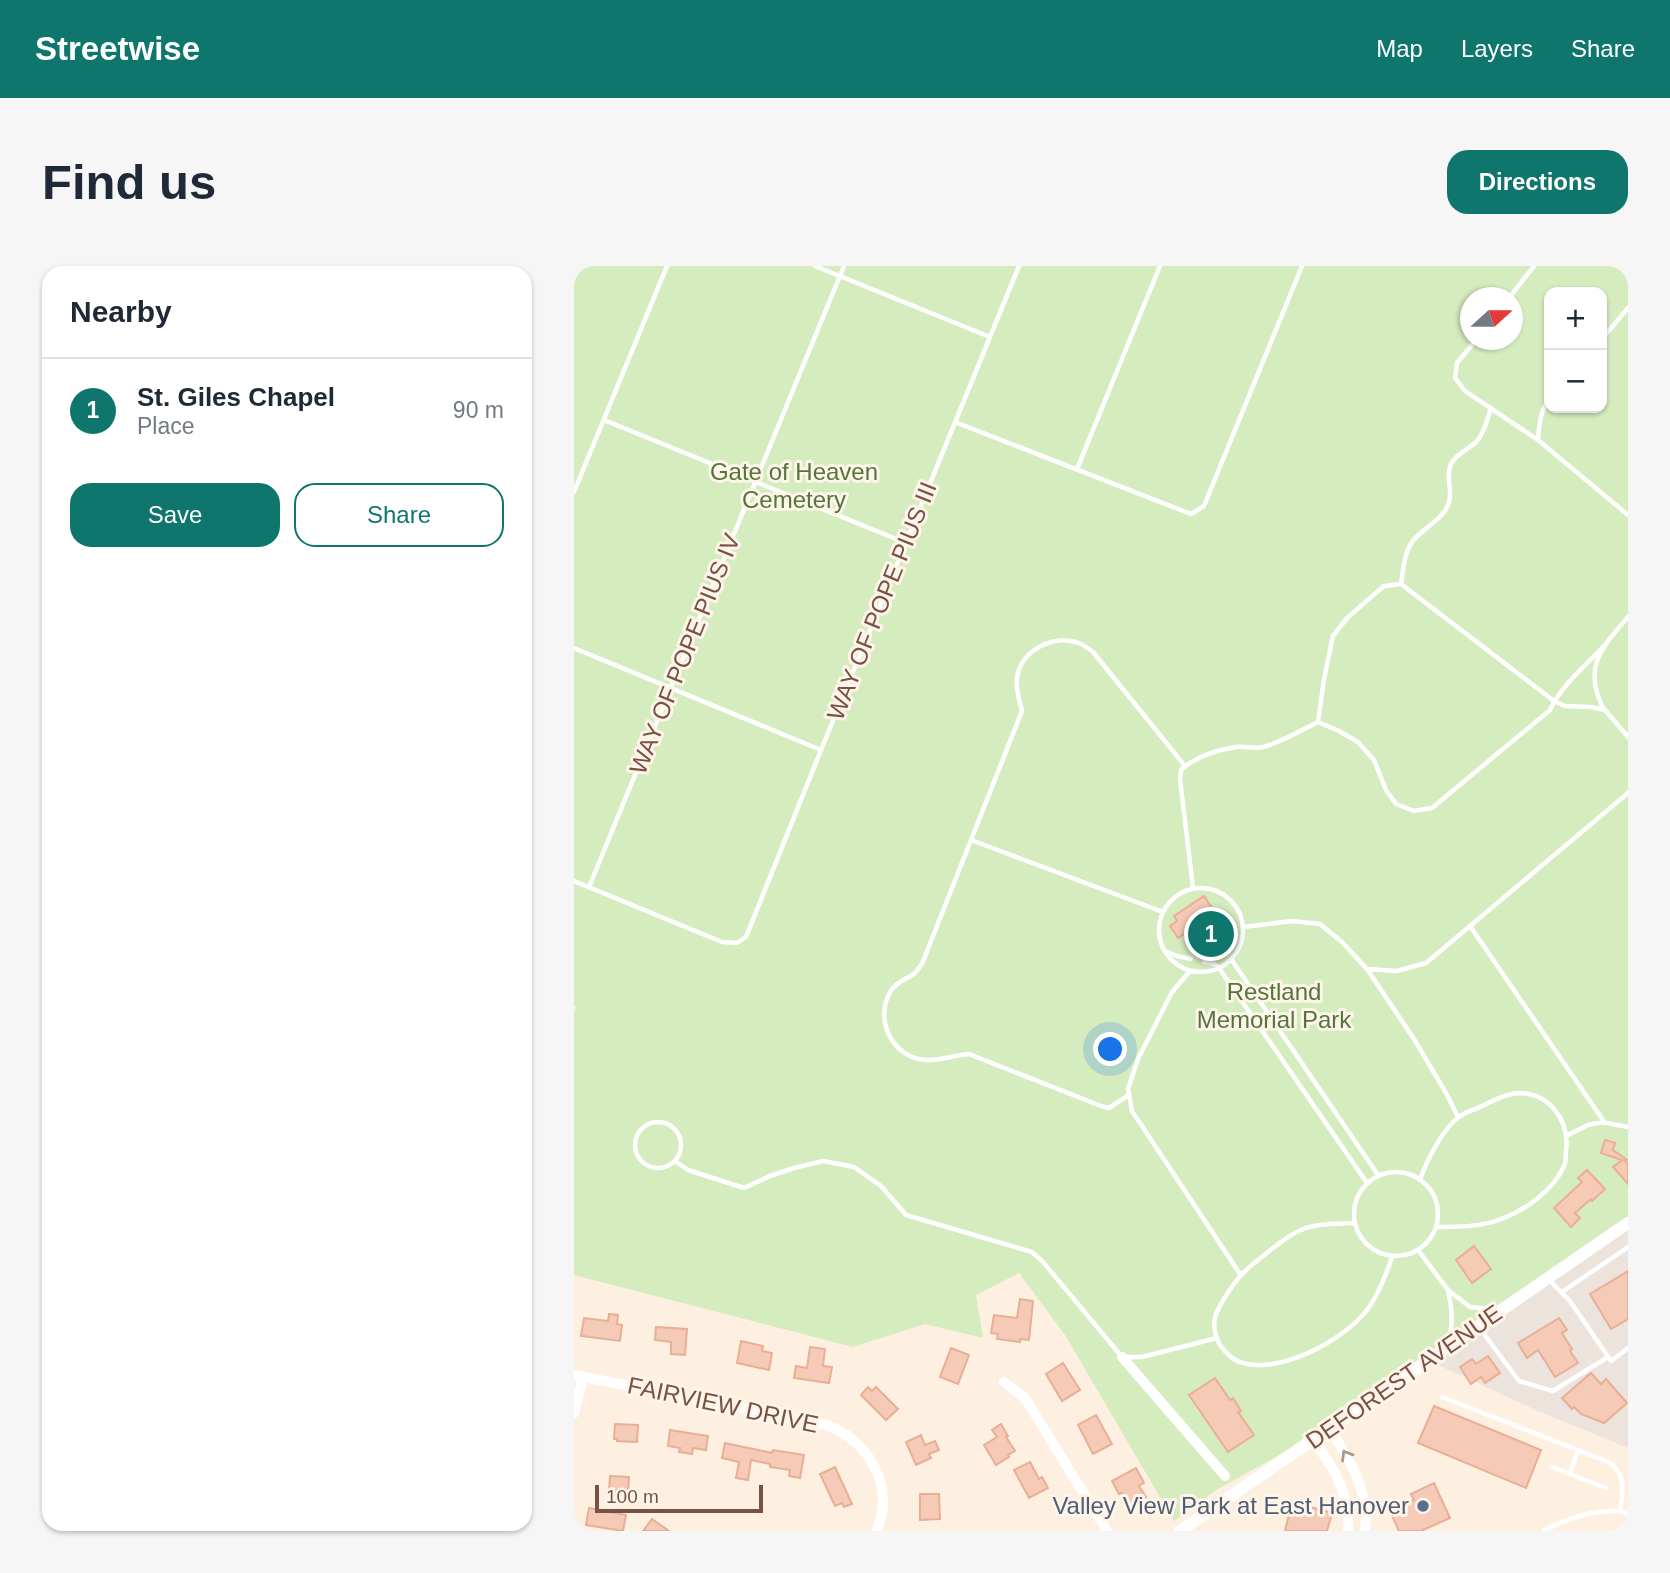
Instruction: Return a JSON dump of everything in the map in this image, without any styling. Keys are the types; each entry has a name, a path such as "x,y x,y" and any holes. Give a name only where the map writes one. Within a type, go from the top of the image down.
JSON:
{"street":[{"name":"DEFOREST AVENUE","path":"1180,1531 1628,1223"},
{"path":"1122,1357 1225,1476"},
{"path":"574,1413 579,1376"},
{"name":"FAIRVIEW DRIVE","path":"579,1376 827,1425 840,1430 863,1450 879,1480 883,1502 877,1531"},
{"path":"1004,1382 1025,1398 1107,1531"},
{"path":"1330,1429 1355,1470 1363,1490 1365,1531"},
{"path":"1313,1440 1338,1476 1347,1506 1348,1531"}],"lane":[{"path":"574,492 667,266"},
{"path":"816,266 990,337"},
{"name":"WAY OF POPE PIUS IV","path":"589,887 844,266"},
{"name":"WAY OF POPE PIUS III","path":"589,887 722,942 737,943 746,937 1019,266"},
{"path":"1077,470 1160,266"},
{"path":"956,422 1191,514 1204,506 1302,266"},
{"path":"1518,287 1534,266"},
{"path":"1607,333 1628,308"},
{"path":"1468,350 1457,363 1455,378 1465,391 1538,440 1628,515"},
{"path":"1401,584 1406,556 1412,542 1445,511 1450,502 1448,472 1452,462 1477,441 1491,408"},
{"path":"1538,440 1538,424 1544,409"},
{"path":"604,420 905,544"},
{"path":"1318,722 1333,636 1347,618 1384,586 1401,584 1555,701 1565,706 1605,710"},
{"path":"1194,888 1180,779 1181,770 1189,762 1237,747 1259,748 1318,722 1339,730 1358,742 1374,760 1385,790 1396,804 1414,811 1432,808 1550,710 1560,691 1628,617"},
{"path":"1129,1095 1109,1108 969,1054 924,1060 908,1055 896,1046 888,1033 884,1018 885,1003 891,989 904,978 916,973 922,964 1021,711 1016,680 1021,662 1037,647 1060,640 1080,644 1093,652 1185,766"},
{"path":"1604,646 1595,663 1597,697 1628,737"},
{"path":"574,648 821,750"},
{"path":"1367,969 1397,971 1426,963 1628,793"},
{"path":"971,840 1163,912"},
{"path":"574,881 589,887"},
{"path":"1194,888 1208,888 1222,893 1233,902 1243,927 1237,953 1219,968 1204,973 1178,966 1167,956 1159,929 1163,912 1169,902 1180,893 1194,888"},
{"path":"1243,927 1292,921 1320,924 1342,942 1367,969 1420,1050 1458,1117"},
{"path":"1471,926 1605,1123"},
{"path":"1164,950 1191,959"},
{"path":"1231,959 1378,1175"},
{"path":"1204,962 1219,968 1367,1183"},
{"path":"1190,971 1172,992 1138,1059 1128,1089 1132,1111 1240,1275"},
{"path":"1420,1180 1437,1143 1458,1117 1492,1101 1517,1093 1538,1097 1551,1105 1563,1121 1567,1144 1564,1166 1552,1185 1527,1207 1505,1218 1484,1224 1436,1227"},
{"path":"652,1123 666,1123 673,1127 681,1140 682,1148 675,1161 662,1168 647,1165 637,1154 635,1146 639,1132 652,1123"},
{"path":"1566,1136 1588,1125 1605,1123 1628,1127"},
{"path":"675,1161 688,1170 744,1188 770,1176 823,1161 854,1167 881,1186 906,1215 1032,1252 1122,1357 1142,1357 1217,1338"},
{"path":"1388,1172 1400,1172 1420,1180 1430,1190 1436,1202 1438,1216 1436,1227 1428,1241 1418,1250 1405,1255 1379,1253 1368,1246 1359,1236 1353,1209 1358,1195 1367,1183 1388,1172"},
{"path":"1354,1223 1304,1228 1240,1275 1215,1311 1214,1328 1222,1349 1237,1362 1259,1366 1295,1359 1317,1348 1344,1331 1367,1310 1384,1281 1392,1256"},
{"path":"1562,1292 1628,1247"},
{"path":"1418,1250 1448,1290 1471,1307 1499,1311"},
{"path":"1547,1278 1570,1301 1611,1361 1628,1348"},
{"path":"1448,1290 1453,1324 1448,1346"},
{"path":"1477,1326 1519,1381 1553,1391 1608,1357"},
{"path":"1442,1398 1611,1463 1622,1483 1620,1511"},
{"path":"1570,1474 1578,1450"},
{"path":"1552,1467 1606,1488"},
{"path":"1543,1531 1570,1517 1603,1510 1620,1511 1628,1516"}],"shaded area":[{"path":"1628,1225 1628,1448 1538,1411 1427,1360"}],"green space":[{"name":"Restland Memorial Park","path":"574,266 1628,266 1628,1225 1338,1423 1216,1490 1174,1521 1065,1335 1019,1273 976,1295 983,1338 925,1324 853,1347 574,1275"}],"building":[{"path":"1204,896 1234,940 1208,958 1189,931 1178,938 1170,926 1177,921 1174,916"},
{"path":"1605,1140 1615,1143 1613,1150 1627,1160 1628,1184 1613,1167 1622,1160 1601,1153"},
{"path":"1587,1170 1605,1189 1575,1213 1580,1218 1571,1227 1554,1208 1582,1182 1578,1178"},
{"path":"1474,1246 1491,1269 1472,1283 1456,1260"},
{"path":"1628,1271 1628,1319 1611,1329 1590,1294"},
{"path":"1020,1299 1033,1301 1029,1340 1020,1339 1020,1342 997,1339 998,1334 991,1333 994,1315 1017,1318"},
{"path":"609,1314 618,1315 617,1324 622,1325 620,1341 581,1336 584,1318 608,1321"},
{"path":"1559,1318 1567,1330 1562,1333 1578,1363 1555,1377 1538,1350 1527,1358 1518,1343"},
{"path":"656,1327 687,1329 685,1355 671,1354 671,1342 655,1340"},
{"path":"741,1341 763,1346 762,1351 772,1353 769,1370 737,1363"},
{"path":"810,1347 825,1349 823,1366 832,1367 829,1383 794,1378 796,1366 807,1368"},
{"path":"951,1348 969,1355 958,1384 940,1377"},
{"path":"1488,1356 1500,1373 1485,1383 1481,1377 1471,1384 1460,1367 1472,1359 1476,1364"},
{"path":"1063,1363 1080,1390 1062,1401 1046,1374"},
{"path":"1591,1373 1601,1384 1606,1379 1627,1403 1604,1423 1581,1414 1574,1407 1572,1409 1562,1398"},
{"path":"1215,1378 1230,1400 1233,1398 1241,1411 1238,1412 1254,1435 1228,1452 1189,1395"},
{"path":"868,1387 872,1391 876,1387 898,1409 886,1420 861,1395"},
{"path":"1434,1406 1541,1450 1526,1488 1418,1443"},
{"path":"1096,1415 1112,1444 1093,1454 1078,1425"},
{"path":"615,1424 638,1425 637,1442 614,1439"},
{"path":"1001,1424 1015,1451 996,1465 984,1445 997,1437 992,1430"},
{"path":"670,1430 708,1436 706,1450 693,1448 692,1454 679,1452 680,1448 668,1446"},
{"path":"921,1435 925,1445 935,1441 939,1450 929,1454 931,1458 916,1465 906,1442"},
{"path":"725,1443 772,1453 773,1450 804,1455 800,1478 789,1476 790,1470 751,1460 748,1480 736,1478 739,1462 722,1458"},
{"path":"1030,1462 1039,1479 1042,1477 1048,1488 1029,1498 1014,1470"},
{"path":"835,1467 852,1504 844,1507 842,1503 835,1506 820,1474"},
{"path":"1136,1468 1144,1483 1139,1486 1146,1497 1129,1507 1112,1481"},
{"path":"610,1476 629,1477 628,1494 609,1493"},
{"name":"Valley View Park at East Hanover","path":"1434,1483 1450,1518 1421,1531 1399,1531 1390,1511 1414,1500 1411,1494"},
{"path":"920,1494 939,1494 940,1519 920,1520"},
{"path":"1292,1502 1332,1513 1327,1531 1285,1531"},
{"path":"589,1508 626,1515 623,1531 586,1525"},
{"path":"652,1519 669,1531 643,1531"}],"place":[{"name":"St. Giles Chapel","path":"1211,934"},
{"name":"Valley View Park at East Hanover","path":"1423,1506"}],"park label":[{"name":"Gate of Heaven Cemetery","path":"794,486"}]}
